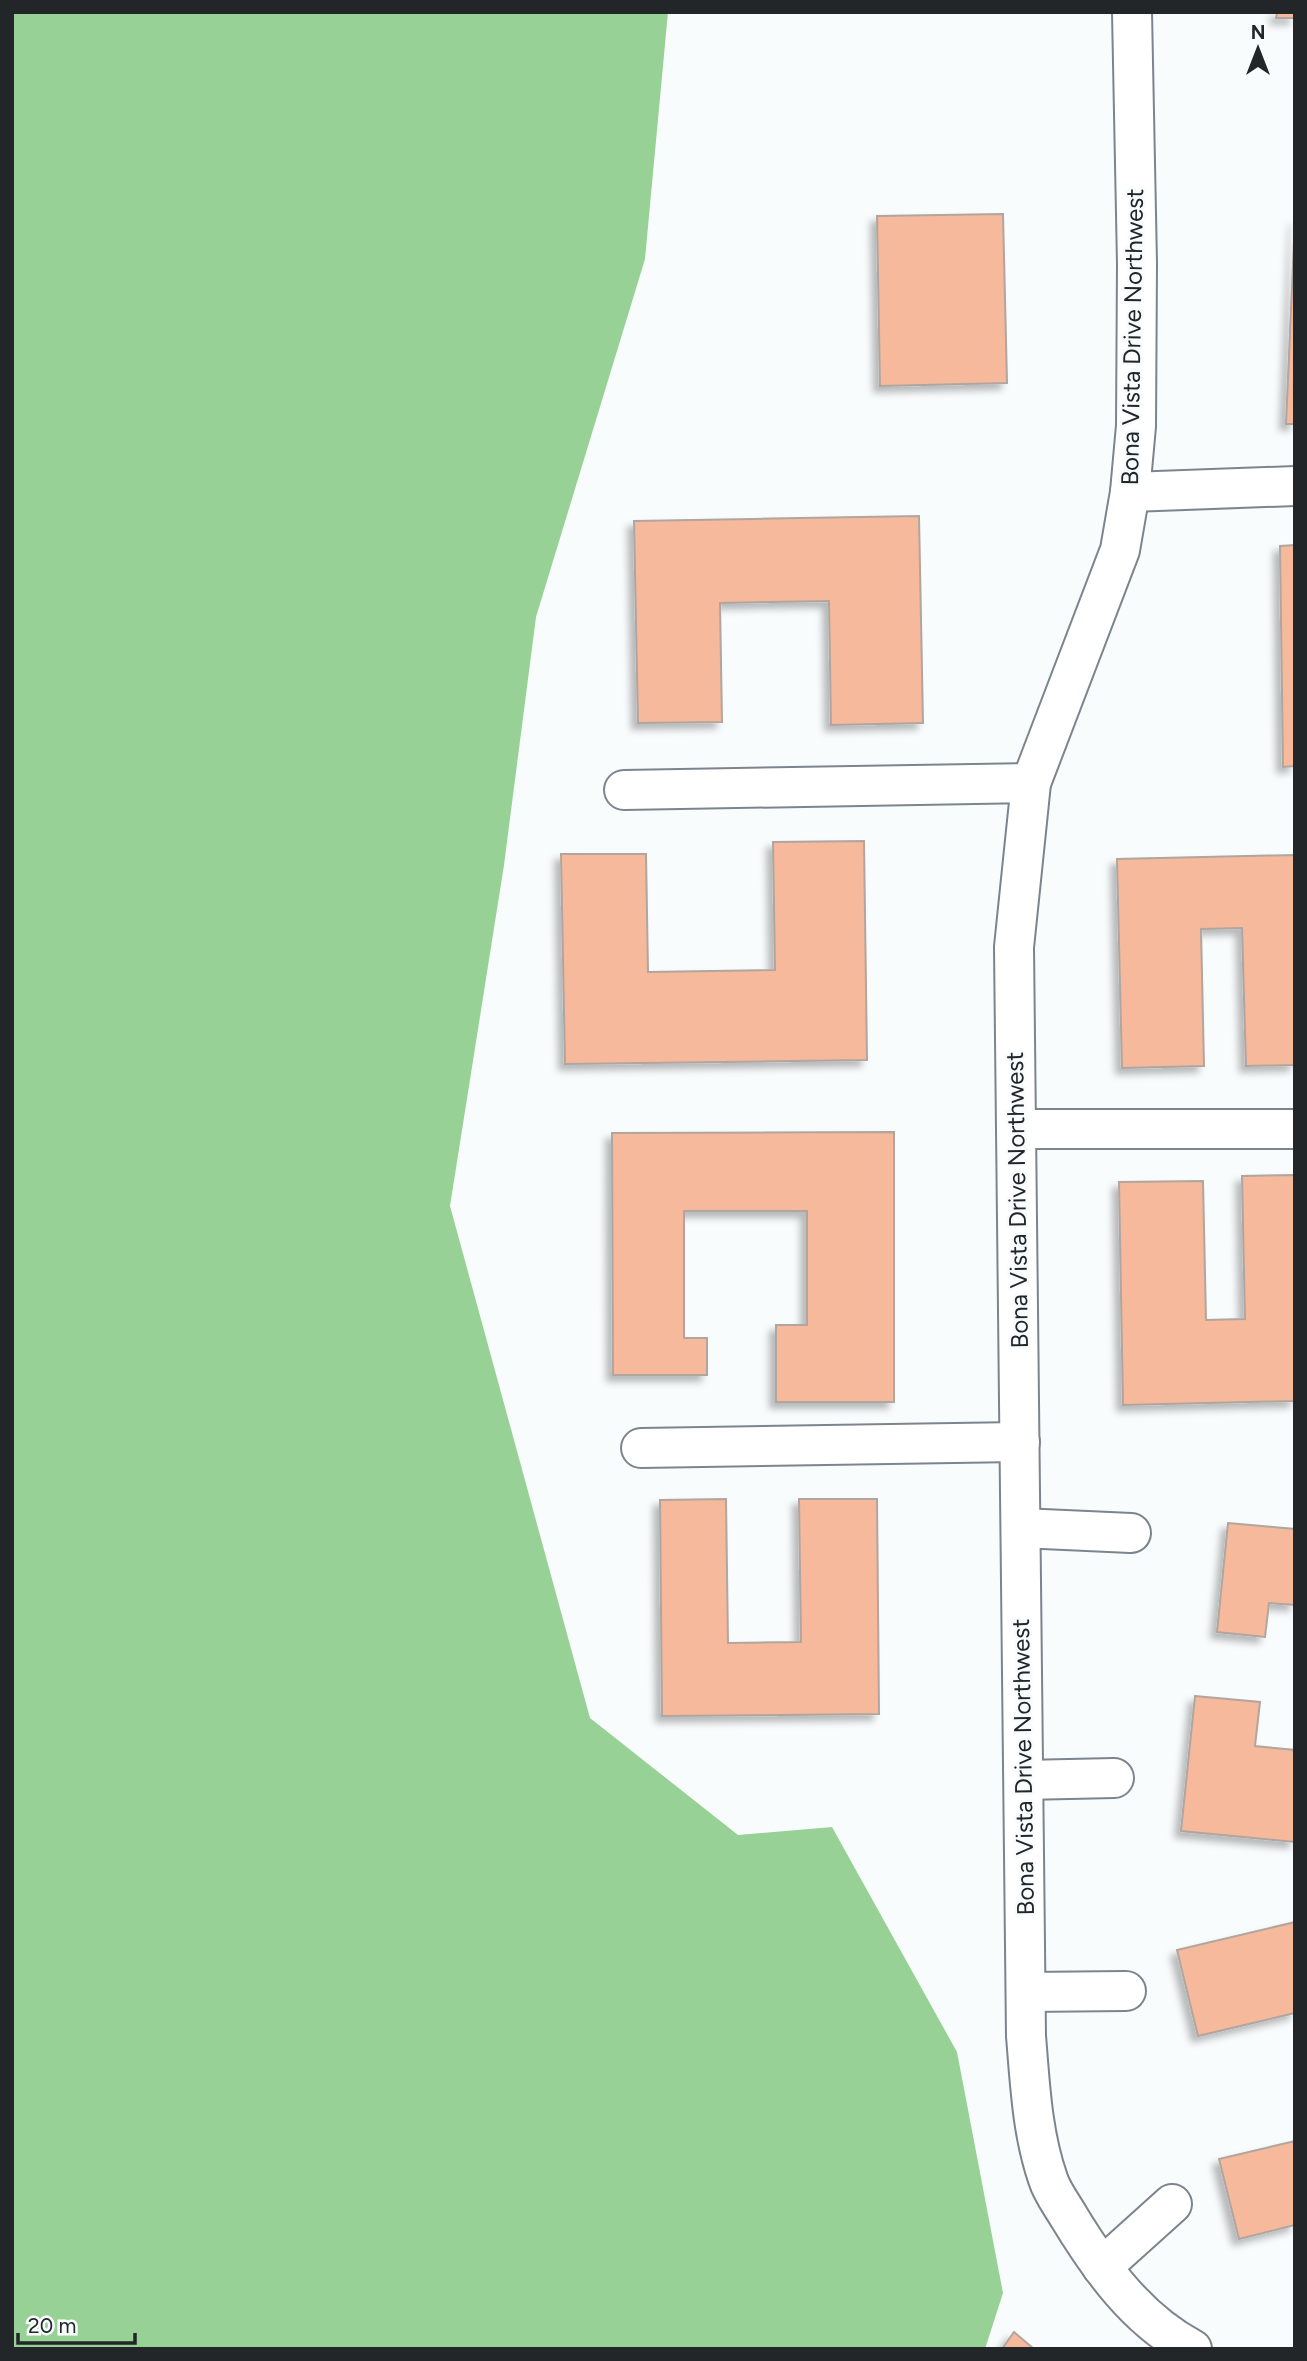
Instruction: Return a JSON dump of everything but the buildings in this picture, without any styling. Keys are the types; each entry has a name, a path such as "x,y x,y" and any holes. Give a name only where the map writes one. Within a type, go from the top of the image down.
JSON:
{"street":[{"name":"Bona Vista Drive Northwest","path":"1132,12 1137,264 1136,426 1130,492 1120,550 1031,783 1014,947 1026,1992 1032,2111 1048,2181 1102,2267 1134,2305 1173,2339 1192,2349"},
{"path":"1130,492 1295,486"},
{"path":"624,790 1031,783"},
{"path":"1016,1129 1295,1129"},
{"path":"641,1448 1020,1442"},
{"path":"1021,1528 1131,1533"},
{"path":"1024,1780 1114,1778"},
{"path":"1026,1992 1126,1991"},
{"path":"1102,2267 1172,2204"}],"green space":[{"path":"12,12 668,12 645,259 536,617 504,865 450,1206 590,1718 738,1835 832,1827 957,2052 1003,2293 985,2349 12,2349"}]}
